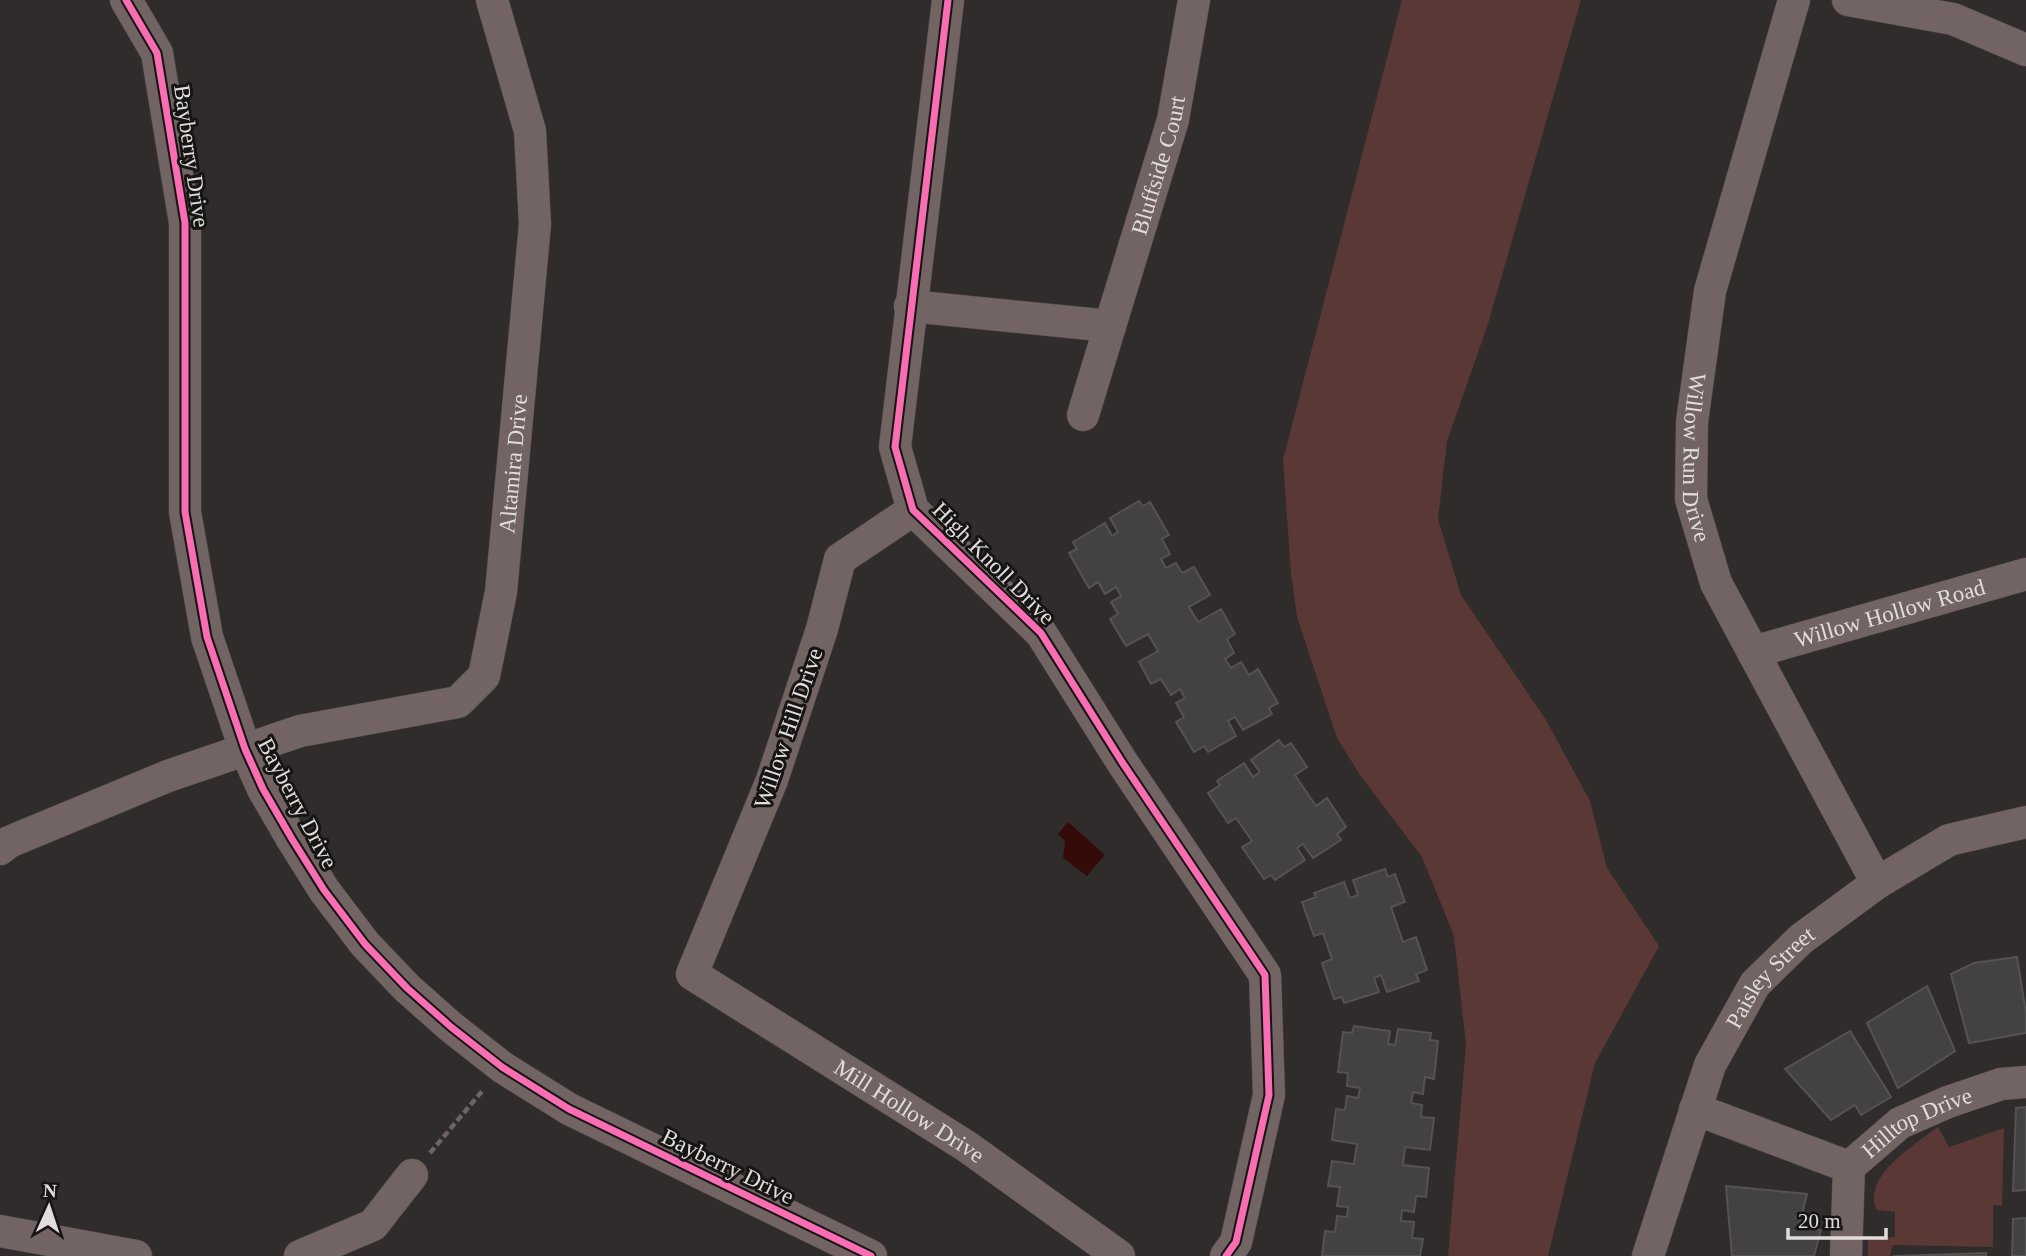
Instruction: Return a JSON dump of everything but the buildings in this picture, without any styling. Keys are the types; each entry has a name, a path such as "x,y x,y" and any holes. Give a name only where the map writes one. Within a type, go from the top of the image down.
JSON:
{"street":[{"name":"Bayberry Drive","path":"126,0 158,53 185,223 185,512 207,637 245,750 263,789 292,839 324,890 365,944 415,996 502,1067 569,1109 871,1256"},
{"name":"Altamira Drive","path":"0,849 9,842 168,776 300,731 458,702 484,676 501,592 535,224 530,131 492,0"},
{"name":"High Knoll Drive","path":"947,0 895,447 913,510 1041,634 1122,762 1265,975 1269,1095 1236,1242 1226,1256"},
{"name":"Bluffside Court","path":"1083,415 1173,120 1194,0"},
{"name":"Willow Run Drive","path":"1794,0 1710,291 1692,422 1690,499 1716,583 1877,883"},
{"path":"1848,0 1955,10 2026,50"},
{"path":"910,306 1110,326"},
{"name":"Willow Hill Drive","path":"692,974 772,780 821,629 840,559 913,510"},
{"name":"Willow Hollow Road","path":"1753,652 2026,575"},
{"name":"Paisley Street","path":"1648,1256 1710,1065 1755,984 1801,939 1877,883 1949,840 2026,822"},
{"name":"Mill Hollow Drive","path":"692,974 966,1146 1119,1256"},
{"name":"Hilltop Drive","path":"1695,1109 1849,1167 1900,1123 1948,1102 2001,1084 2026,1082"},
{"path":"1846,1256 1849,1167"},
{"path":"300,1256 373,1225 412,1175"},
{"path":"0,1231 135,1256"}],"path":[{"path":"412,1175 502,1067"}],"shaded area":[{"path":"1402,0 1581,0 1488,324 1447,441 1438,519 1461,595 1546,720 1590,801 1607,868 1659,946 1595,1063 1548,1256 1448,1256 1466,1044 1454,936 1422,857 1360,775 1337,738 1297,617 1291,573 1283,460"},
{"path":"1068,822 1105,855 1087,876 1063,858 1065,841 1058,834"},
{"path":"1938,1127 1949,1147 2004,1128 2002,1206 1993,1205 1993,1247 1893,1245 1890,1256 1868,1256 1868,1239 1895,1237 1895,1212 1877,1210 1874,1198 1883,1174 1904,1152"}],"cycle path":[{"path":"126,0 157,53 185,223 185,512 207,637 245,749 263,789 292,839 324,890 365,944 407,988 502,1067 569,1109 871,1256"},
{"path":"948,0 895,447 913,510 1041,633 1122,762 1265,975 1269,1095 1236,1242 1226,1256"}]}
